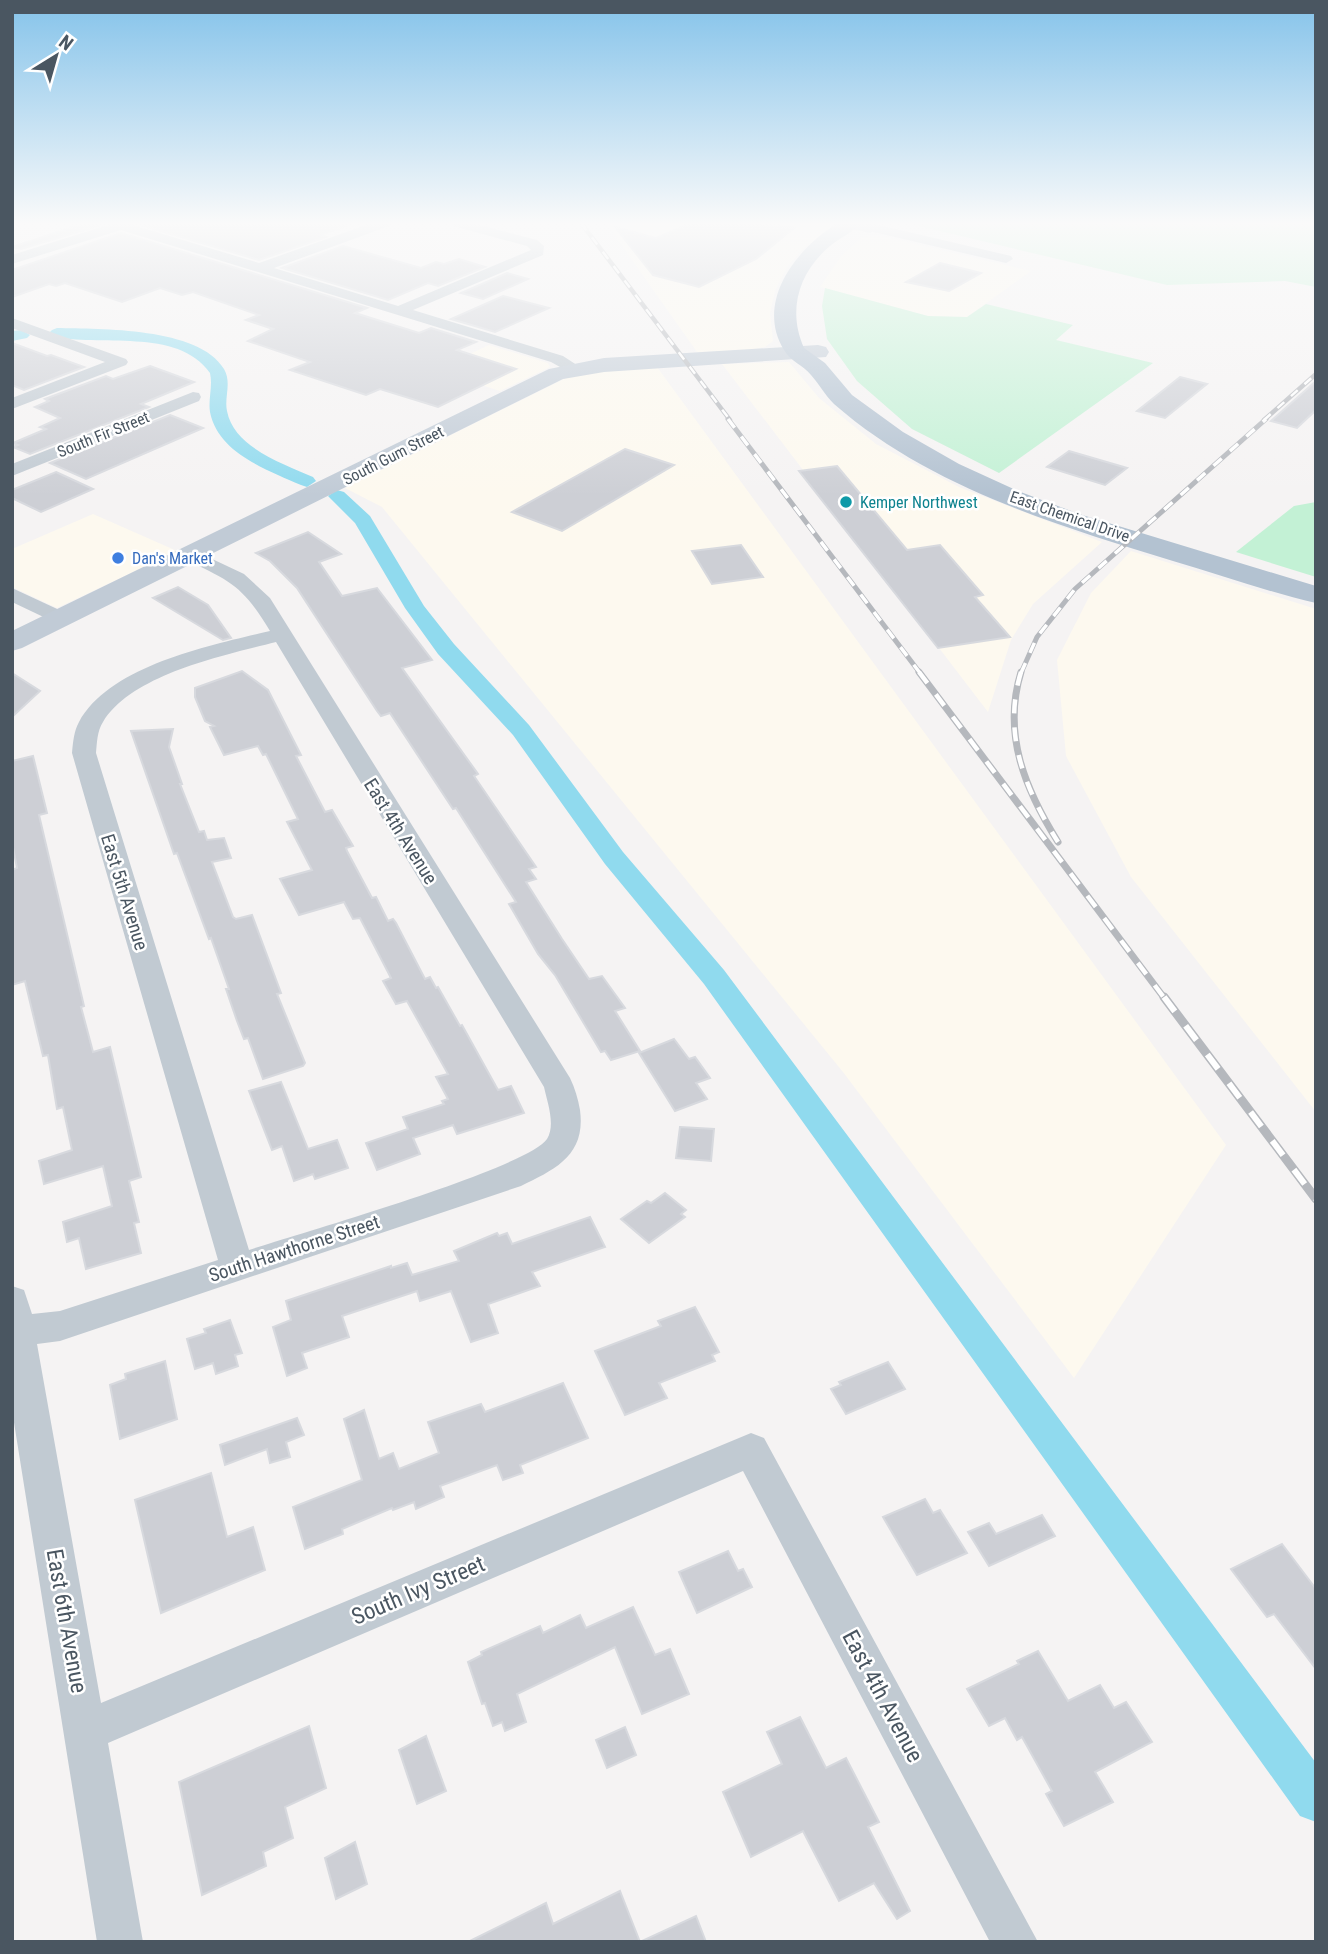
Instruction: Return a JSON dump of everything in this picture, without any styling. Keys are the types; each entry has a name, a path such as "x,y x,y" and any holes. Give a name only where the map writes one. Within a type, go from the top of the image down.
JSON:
{"main road":[{"path":"785,314 789,335 811,352"},
{"name":"South Gum Street","path":"12,642 535,384 575,369 811,352"},
{"name":"East Chemical Drive","path":"811,352 842,399 907,446 981,483 1063,516 1316,595"}],"street":[{"path":"412,314 561,360 575,369"},
{"path":"12,323 120,362 12,404"},
{"name":"South Fir Street","path":"12,471 193,397"},
{"name":"East 4th Avenue","path":"191,555 234,574 250,586 559,1086 568,1126 565,1139"},
{"path":"12,594 61,618"},
{"name":"East 5th Avenue","path":"237,1267 84,752 91,721 102,707 117,695 179,662 281,635"},
{"name":"South Hawthorne Street","path":"14,1318 37,1329 60,1326 510,1177 542,1162 565,1139"},
{"name":"East 6th Avenue","path":"14,1318 120,1942"},
{"name":"East 4th Avenue","path":"751,1450 1015,1942"},
{"name":"South Ivy Street","path":"85,1731 751,1450"}],"shaded area":[{"path":"670,314 770,314 773,341 765,347 697,352"},
{"path":"921,314 971,314 967,317"},
{"path":"489,345 548,363 550,367 500,391 435,370"},
{"path":"789,362 819,398 876,444 959,487 1102,542 1033,604 1011,640 988,712 722,364"},
{"path":"657,367 1226,1145 1074,1378 843,1072 382,507 345,488 580,371"},
{"path":"93,514 177,551 57,608 12,587 12,549"},
{"path":"1131,551 1316,609 1316,1112 1131,877 1066,756 1057,660 1091,593"}],"green space":[{"path":"823,314 967,317 971,314 1028,314 1073,325 1056,340 1153,363 999,473 912,429 857,381 827,339"},
{"path":"1316,502 1316,577 1236,552 1294,506"}],"building":[{"path":"257,314 359,314 419,333 431,328 476,342 457,350 516,369 438,407 380,389 366,395 290,370 310,362 248,341 273,329 246,320 259,315"},
{"path":"462,314 535,314 495,332 451,319"},
{"path":"12,343 84,367 24,390 12,385"},
{"path":"150,366 194,382 141,404 149,407 30,454 13,447 18,445 13,443 46,429 40,427 60,418 35,407 49,401 45,399 106,376 113,379"},
{"path":"1180,377 1207,384 1165,418 1137,411"},
{"path":"1316,381 1316,410 1297,428 1271,421"},
{"path":"170,415 203,428 86,479 50,463"},
{"path":"625,449 674,465 562,531 512,512"},
{"path":"1069,451 1127,468 1105,485 1047,467"},
{"path":"837,466 907,550 940,545 983,595 975,597 1010,637 938,648 799,471"},
{"path":"56,472 93,489 41,512 12,498 12,490"},
{"path":"308,532 341,554 319,562 342,596 377,588 432,660 402,668 478,774 474,776 536,867 529,869 536,879 526,882 562,939 589,979 602,976 625,1008 615,1011 640,1051 611,1060 605,1051 601,1052 555,975 538,954 509,904 516,902 456,808 453,809 390,713 381,716 377,711 297,588 270,561 256,553"},
{"path":"741,545 763,577 712,584 692,551"},
{"path":"178,587 208,605 231,638 223,640 153,598"},
{"path":"242,671 268,690 301,755 296,756 325,812 332,810 353,846 346,848 347,851 372,898 376,897 388,921 393,919 396,923 425,979 430,977 436,988 438,987 498,1090 511,1086 524,1113 457,1134 453,1125 413,1138 420,1154 377,1170 366,1143 408,1129 403,1117 444,1104 442,1101 448,1099 436,1077 448,1074 407,1001 396,1004 383,981 391,978 360,918 353,919 344,902 299,915 280,879 312,870 287,822 298,819 266,754 263,755 258,746 224,755 210,727 214,726 205,721 195,697 195,688"},
{"path":"12,673 40,691 12,717"},
{"path":"173,729 169,747 180,784 199,832 204,831 207,840 224,838 231,858 212,862 233,917 236,919 252,915 281,993 277,994 305,1063 263,1079 248,1038 244,1039 237,1021 211,938 209,939 177,853 174,854 131,731"},
{"path":"33,756 47,813 39,815 84,1006 81,1007 93,1052 110,1047 141,1177 129,1181 139,1222 134,1223 141,1253 86,1269 79,1238 67,1242 63,1222 112,1206 103,1166 44,1184 39,1161 72,1150 63,1107 57,1109 48,1055 43,1056 25,981 12,985 12,870 17,868 12,842 12,761"},
{"path":"674,1039 689,1059 695,1057 710,1078 696,1083 707,1099 675,1111 639,1053"},
{"path":"281,1082 308,1149 337,1140 348,1168 315,1179 313,1174 294,1181 282,1146 272,1150 249,1091"},
{"path":"680,1127 714,1129 711,1161 676,1158"},
{"path":"665,1193 686,1210 681,1214 685,1217 649,1243 621,1219 647,1201 651,1203"},
{"path":"590,1217 605,1247 532,1272 540,1286 488,1304 498,1333 471,1342 451,1291 420,1301 417,1291 342,1316 349,1337 302,1353 307,1368 287,1376 273,1327 291,1320 286,1301 391,1266 407,1263 412,1275 459,1261 454,1251 497,1233 499,1236 507,1233 512,1244"},
{"path":"695,1307 719,1352 712,1355 715,1361 659,1383 667,1398 625,1415 595,1351 661,1326 658,1321"},
{"path":"230,1320 242,1353 235,1355 238,1366 216,1374 213,1363 195,1369 187,1339 206,1333 204,1329"},
{"path":"165,1361 177,1419 120,1439 110,1385 126,1379 125,1374"},
{"path":"888,1362 905,1389 846,1414 831,1389 841,1385 839,1382"},
{"path":"563,1383 588,1438 520,1465 523,1473 503,1480 497,1465 440,1486 444,1497 416,1509 414,1502 393,1510 392,1508 342,1529 343,1534 305,1549 293,1507 362,1480 344,1419 364,1410 379,1459 393,1453 399,1469 439,1453 428,1422 481,1404 485,1412"},
{"path":"297,1418 304,1435 286,1442 290,1457 270,1463 267,1449 225,1465 220,1445"},
{"path":"211,1473 227,1537 253,1527 265,1570 161,1613 135,1500"},
{"path":"925,1499 933,1513 940,1510 967,1553 917,1575 883,1517"},
{"path":"1042,1515 1055,1536 989,1566 968,1532 989,1523 996,1534"},
{"path":"1282,1544 1316,1589 1316,1669 1274,1614 1267,1617 1231,1569"},
{"path":"728,1551 738,1571 743,1569 752,1587 697,1613 679,1572"},
{"path":"633,1607 655,1655 670,1649 689,1694 642,1714 615,1647 517,1694 526,1722 505,1731 502,1722 493,1726 485,1703 482,1704 468,1662 482,1655 481,1652 540,1626 543,1633 580,1615 586,1628"},
{"path":"1038,1651 1068,1701 1100,1685 1114,1708 1126,1702 1152,1742 1095,1772 1113,1802 1064,1826 1046,1794 1052,1791 1022,1737 1017,1740 1005,1718 989,1726 967,1689 1019,1664 1017,1661"},
{"path":"800,1717 826,1768 846,1758 879,1822 868,1827 910,1911 897,1919 874,1883 839,1901 803,1831 751,1857 723,1792 782,1764 767,1732"},
{"path":"309,1726 326,1788 285,1807 293,1838 263,1852 266,1866 202,1895 179,1782"},
{"path":"625,1727 636,1755 607,1768 596,1740"},
{"path":"426,1736 446,1791 417,1804 399,1750"},
{"path":"355,1842 367,1884 336,1899 325,1858"},
{"path":"620,1891 640,1942 468,1942 546,1903 553,1924"},
{"path":"696,1916 706,1942 640,1942"}],"waterway":[{"path":"57,333 142,338 186,348 203,356 218,373 219,414 224,427 233,438 255,456 307,481"},
{"path":"12,336 22,335"},
{"path":"337,496 363,520 415,608 446,649 521,730 614,858 714,977 1316,1800"}],"railway":[{"path":"650,314 730,420"},
{"path":"1264,420 1316,374"},
{"path":"728,419 920,673"},
{"path":"1021,673 1037,637 1075,589 1266,419"},
{"path":"919,672 1165,999"},
{"path":"1021,672 1014,717 1020,760 1036,802 1058,842"},
{"path":"1164,997 1316,1199"}],"place":[{"name":"Kemper Northwest","path":"846,502"},
{"name":"Dan's Market","path":"118,558"}]}
